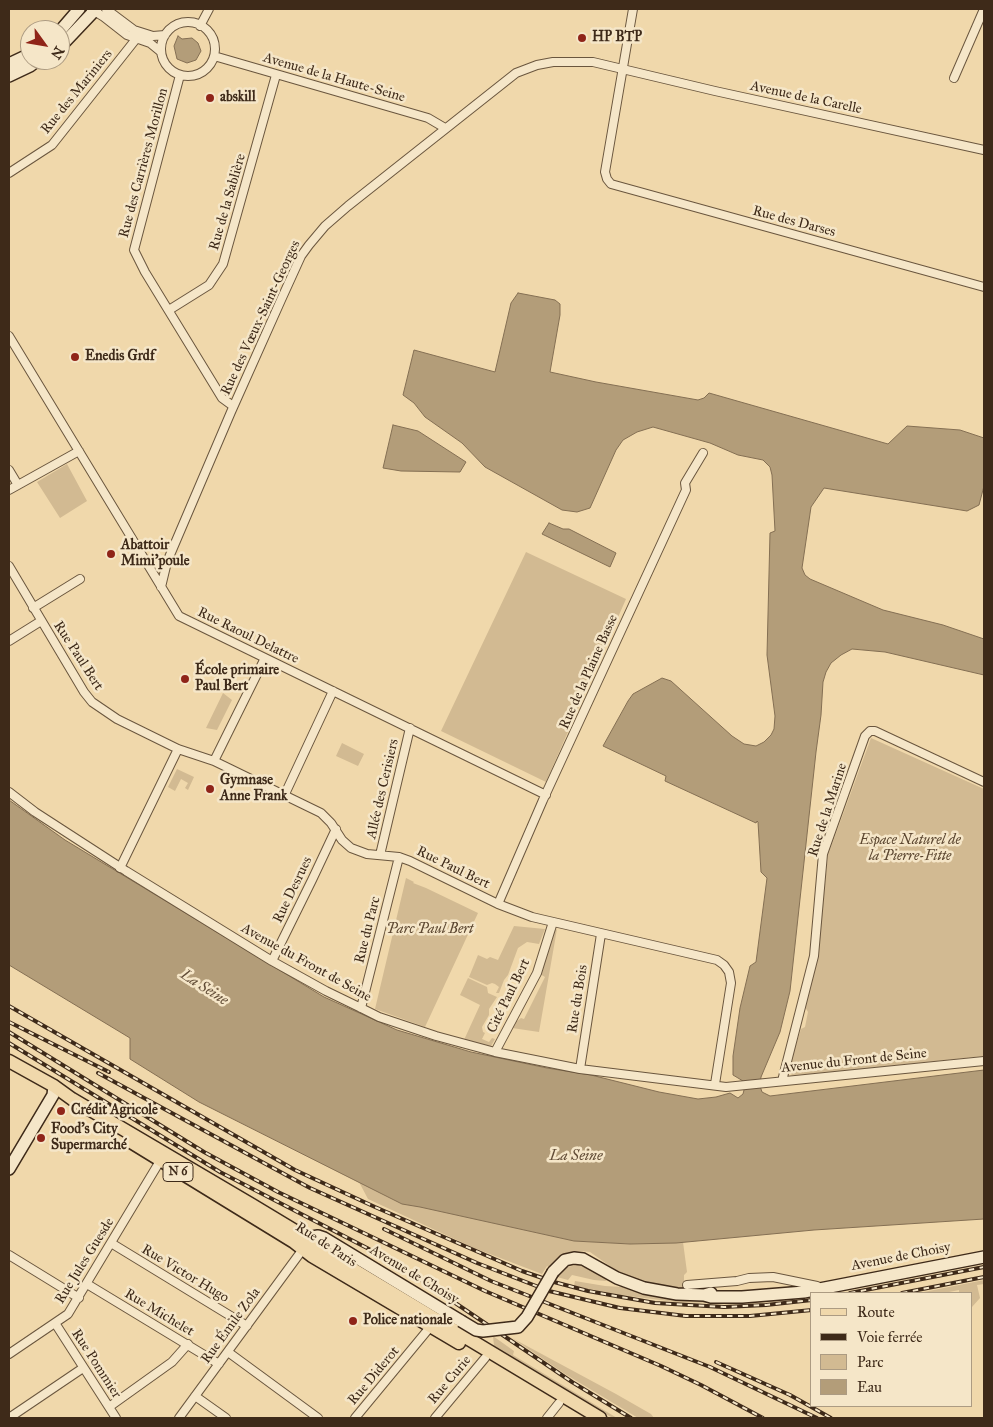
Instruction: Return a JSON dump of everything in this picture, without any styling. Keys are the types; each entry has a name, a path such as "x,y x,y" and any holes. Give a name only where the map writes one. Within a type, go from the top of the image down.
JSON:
{"main road":[{"path":"70,20 79,9"},
{"path":"70,38 93,9"},
{"path":"9,76 22,70"},
{"name":"N 6","path":"9,1061 53,1090"},
{"name":"N 6","path":"9,1069 53,1090"},
{"path":"9,1169 53,1090"},
{"name":"Rue de Paris","path":"53,1090 101,1116 307,1245 431,1326 584,1418"},
{"name":"Rue de Paris","path":"53,1090 160,1160 307,1245 324,1252 600,1418"},
{"name":"Avenue de Choisy","path":"307,1245 312,1236 324,1238 476,1330 483,1332 518,1326 527,1317 553,1272 565,1260 574,1258 583,1259 622,1281 644,1288 710,1297 787,1294 984,1257"}],"street":[{"path":"93,9 127,35 154,45 161,52 167,66 173,72 180,75 189,76 203,72 210,65 214,56 214,47 212,37 206,30 189,23 174,27 165,35 161,52"},
{"path":"106,9 134,30 153,36 165,35"},
{"path":"200,26 209,9"},
{"path":"623,70 633,9"},
{"path":"954,78 984,10"},
{"name":"Rue des Mariniers","path":"9,173 52,145 136,39"},
{"name":"Avenue de la Haute-Seine","path":"214,56 428,118 446,128"},
{"name":"Rue des Vœux-Saint-Georges","path":"161,587 167,562 233,406 301,256 309,244 334,218 509,77 523,70 553,62 593,62 623,70"},
{"name":"Avenue de la Carelle","path":"623,70 984,150"},
{"name":"Rue des Darses","path":"623,70 605,172 606,179 611,184 984,287"},
{"name":"Rue des Carrières Morillon","path":"180,75 134,245 134,254 222,398 233,406"},
{"name":"Rue de la Sablière","path":"168,310 209,285 224,264 276,75"},
{"name":"Rue Raoul Delattre","path":"9,336 176,612 183,618 546,795"},
{"path":"9,490 79,451"},
{"name":"Rue de la Plaine Basse","path":"498,904 686,490 685,483 703,453"},
{"path":"9,470 18,485"},
{"name":"Rue Paul Bert","path":"9,566 84,692 92,702 116,719 178,749 214,761 320,812 336,829 342,840 351,848 367,854 398,857 410,861 498,904 532,917 717,960 724,965 728,972 730,983 714,1084"},
{"path":"34,608 80,579"},
{"path":"9,641 41,621"},
{"path":"214,761 264,658"},
{"path":"284,794 334,691"},
{"name":"Allée des Cerisiers","path":"380,855 410,728"},
{"name":"Rue de la Marine","path":"782,1081 814,956 824,854 866,736 870,731 875,731 984,782"},
{"path":"120,868 178,749"},
{"name":"Avenue du Front de Seine","path":"9,792 120,868 272,961 326,991 379,1017 436,1036 495,1052 580,1069 714,1084 726,1087 984,1061"},
{"name":"Rue Desrues","path":"272,961 336,829"},
{"name":"Rue du Parc","path":"361,1008 398,857"},
{"name":"Cité Paul Bert","path":"495,1052 537,973 553,922"},
{"name":"Rue du Bois","path":"580,1069 601,934"},
{"name":"Rue Jules Guesde","path":"9,1354 68,1314 160,1160"},
{"name":"Rue Victor Hugo","path":"111,1243 247,1326"},
{"name":"Rue Émile Zola","path":"179,1418 307,1245"},
{"path":"9,1255 78,1298"},
{"path":"687,1285 774,1277 821,1287"},
{"path":"737,1281 739,1295"},
{"name":"Rue Michelet","path":"87,1284 219,1364"},
{"name":"Rue Pommier","path":"55,1323 116,1418"},
{"name":"Rue Diderot","path":"355,1418 431,1326"},
{"path":"109,1407 172,1362 188,1344"},
{"path":"228,1352 318,1418"},
{"name":"Rue Curie","path":"435,1418 485,1358"},
{"path":"9,1418 83,1368"},
{"path":"195,1396 226,1418"},
{"path":"547,1418 560,1403"}],"green space":[{"path":"67,464 87,501 60,518 37,482"},
{"path":"526,552 626,599 546,782 441,731"},
{"path":"223,693 232,700 217,730 206,728"},
{"name":"Espace Naturel de la Pierre-Fitte","path":"871,738 984,789 984,1056 792,1075 789,1072 790,1064 801,1029 805,1027 808,1012 805,1007 818,953 828,855"},
{"path":"342,743 364,754 358,766 336,756"},
{"path":"177,769 194,777 188,790 185,788 188,783 181,779 175,791 168,787"},
{"name":"Parc Paul Bert","path":"406,878 478,913 425,1027 375,1009"},
{"path":"514,926 545,929 539,944 527,942 518,948 508,975 499,993 496,993 499,987 495,984 487,985 469,977 478,955 487,959 490,957 498,960"},
{"path":"557,929 539,1032 512,1028 511,1033 509,1032 514,1019 517,1021 521,1018 524,1019 545,977 540,974 548,951 546,949 552,933"},
{"path":"468,978 487,987 488,993 497,997 489,1009 489,1015 482,1027 485,1033 482,1039 489,1042 492,1038 495,1039 491,1046 464,1040 480,1005 460,995"},
{"path":"359,1182 402,1204 574,1241 630,1244 683,1242 687,1272 684,1275 684,1289 677,1291 638,1281 614,1269 590,1252 568,1252 560,1256 549,1267 547,1266 542,1274 474,1248 368,1199"},
{"path":"578,1265 593,1270 608,1280 594,1280 572,1275 568,1280 557,1277 567,1267"},
{"path":"984,1280 984,1284 977,1285 980,1298 973,1306 973,1292 959,1292 959,1290 924,1292"},
{"path":"575,1281 622,1287 643,1294 677,1299 795,1295 795,1300 745,1304 676,1302 621,1295 574,1286"},
{"path":"493,1336 514,1351 513,1355 617,1418 613,1418 587,1404 496,1348"},
{"path":"512,1338 616,1394 651,1414 654,1418 638,1418 565,1374"}],"water":[{"path":"178,36 182,39 192,38 198,43 201,51 196,60 187,63 177,59 174,46"},
{"name":"La Seine","path":"518,293 555,300 560,304 560,315 550,372 698,400 704,398 709,393 888,444 907,426 960,430 984,438 984,486 979,505 967,511 824,488 811,507 802,568 805,575 810,579 883,610 943,625 984,639 984,675 885,652 852,649 831,663 826,672 823,682 821,715 790,991 780,1032 761,1077 760,1086 762,1092 770,1096 984,1070 984,1219 814,1230 676,1243 630,1244 574,1241 402,1204 199,1102 130,1059 130,1038 9,965 9,800 65,840 324,997 397,1030 471,1052 591,1075 659,1092 698,1099 730,1093 738,1098 743,1094 743,1081 733,1075 733,1056 740,1008 750,966 756,962 767,878 761,872 758,822 756,823 665,781 666,776 603,746 633,694 662,678 671,681 732,736 744,744 756,746 764,742 771,735 774,729 775,716 767,655 770,533 775,531 770,467 763,460 738,455 710,443 653,427 637,432 623,440 616,450 590,508 577,512 562,510 485,467 462,443 425,417 414,403 403,395 414,350 495,372 511,303"},
{"path":"393,425 418,431 466,462 460,472 401,471 383,468"},
{"path":"549,523 563,529 569,529 616,553 610,567 542,534"}],"railway":[{"path":"9,1006 295,1170 522,1271 588,1291 655,1303 724,1307 810,1300"},
{"path":"9,1022 109,1072"},
{"path":"9,1032 204,1152 278,1192 485,1291 661,1366 763,1418"},
{"path":"9,1043 220,1172 367,1248 411,1273 572,1382 631,1418"},
{"path":"98,1073 310,1188 477,1263 549,1291 620,1308 686,1316 750,1316 810,1310"},
{"path":"384,1229 491,1281 710,1367 817,1418"},
{"path":"855,1292 984,1267"},
{"path":"907,1292 984,1277"},
{"path":"716,1362 790,1395 810,1406"},
{"path":"811,1407 831,1418"}],"place":[{"name":"HP BTP","path":"582,38"},
{"name":"abskill","path":"210,98"},
{"name":"Enedis Grdf","path":"75,357"},
{"name":"Abattoir Mimi'poule","path":"111,554"},
{"name":"École primaire Paul Bert","path":"185,679"},
{"name":"Gymnase Anne Frank","path":"210,789"},
{"name":"Crédit Agricole","path":"61,1111"},
{"name":"Food's City Supermarché","path":"41,1138"},
{"name":"Police nationale","path":"353,1321"}]}
